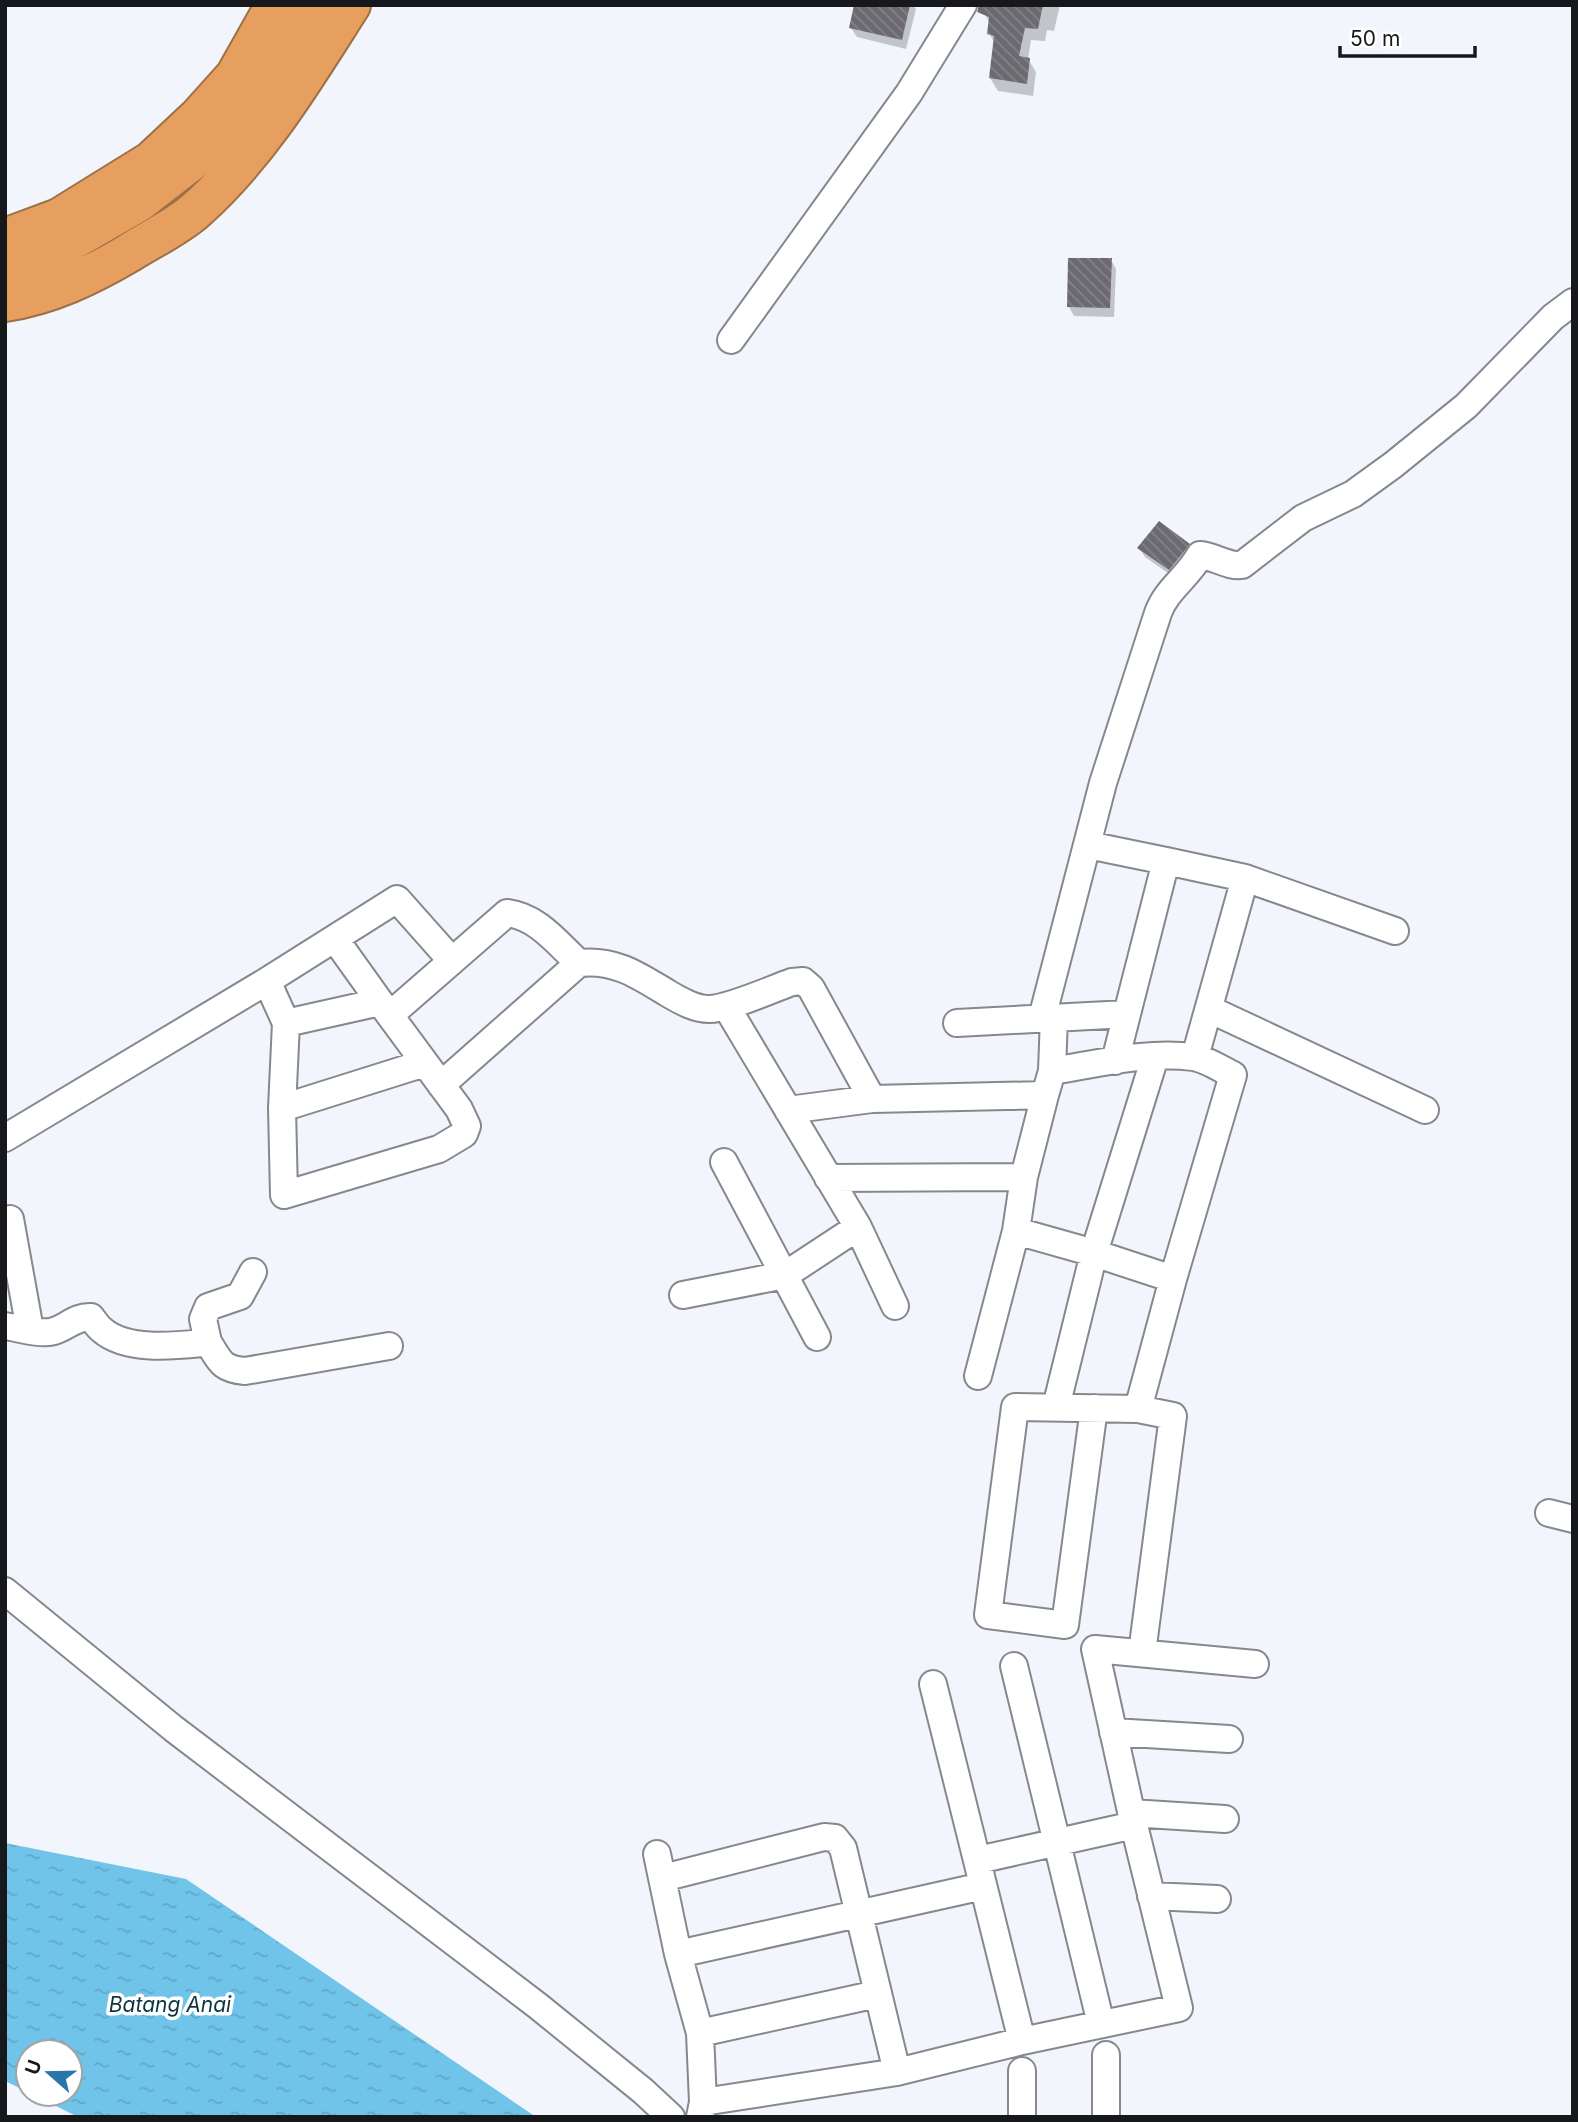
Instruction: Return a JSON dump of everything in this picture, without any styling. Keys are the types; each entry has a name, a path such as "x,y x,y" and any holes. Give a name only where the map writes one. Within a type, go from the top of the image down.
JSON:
{"highway":[{"path":"5,209 70,186 124,156 164,125 190,97 237,29 248,5"},
{"path":"5,237 59,218 151,161 200,116 234,76 275,5"},
{"path":"5,269 66,244 139,202 211,146 259,88 313,5"},
{"path":"5,302 54,290 99,271 195,211 239,167 300,85 351,5"}],"street":[{"path":"732,340 909,93 962,5"},
{"path":"978,1376 1016,1231 1024,1177 1049,1083 1048,1017 1088,845 1103,783 1161,604 1200,555 1236,566 1242,565 1303,517 1353,494 1460,412 1553,317 1573,302"},
{"path":"1088,845 1245,878 1395,931"},
{"path":"1115,1060 1166,861"},
{"path":"1195,1057 1245,878"},
{"path":"5,1138 267,981 397,899 452,961"},
{"path":"286,1023 385,1008 452,961 507,913 521,915 536,923 579,963"},
{"path":"267,981 286,1023 282,1108 284,1195 439,1149 464,1134 467,1126 459,1109 335,939"},
{"path":"441,1085 579,963 595,961 632,972 682,1001 695,1007 710,1009 726,1006 792,982 803,981 811,988 872,1098"},
{"path":"726,1006 858,1227 895,1306"},
{"path":"1209,1009 1425,1110"},
{"path":"957,1023 1127,1014"},
{"path":"1056,1406 1094,1253 1154,1057"},
{"path":"788,1110 872,1098 1049,1083 1115,1060 1195,1057 1233,1075 1138,1409"},
{"path":"282,1108 425,1063"},
{"path":"723,1162 817,1337"},
{"path":"828,1178 1024,1177"},
{"path":"10,1219 18,1328 53,1332 83,1316 91,1317 103,1331 133,1343 159,1347 208,1342"},
{"path":"683,1295 785,1275 858,1227"},
{"path":"1016,1231 1173,1279"},
{"path":"253,1272 240,1296 213,1304 205,1311 203,1319 208,1342 223,1366 245,1371 389,1346"},
{"path":"1094,1408 1065,1625 988,1615 1015,1407 1056,1406 1138,1409 1173,1416 1142,1653"},
{"path":"5,1591 174,1729 538,2006 671,2117"},
{"path":"897,2072 843,1848 835,1838 660,1866 678,1954 701,2033 702,2110 897,2072 1022,2041 1178,2008 1132,1819 1095,1649 1255,1664"},
{"path":"1014,1666 1101,2024"},
{"path":"933,1684 1022,2041"},
{"path":"1113,1732 1229,1739"},
{"path":"978,1860 1056,1842 1132,1819 1226,1819"},
{"path":"678,1954 983,1886"},
{"path":"1151,1896 1217,1899"},
{"path":"701,2033 877,1994"},
{"path":"1106,2055 1106,2117"},
{"path":"1022,2071 1022,2117"}],"water":[{"name":"Batang Anai","path":"5,1843 186,1879 536,2117 78,2117 60,2108 84,2108 84,2038 14,2038 14,2085 5,2081"}],"building":[{"path":"854,5 910,5 902,40 849,28"},
{"path":"979,5 1043,5 1038,29 1025,28 1019,56 1030,58 1027,84 989,78 994,36 987,34 989,17 977,12"},
{"path":"1068,258 1112,258 1110,308 1067,307"},
{"path":"1159,521 1190,544 1169,570 1137,548"}]}
